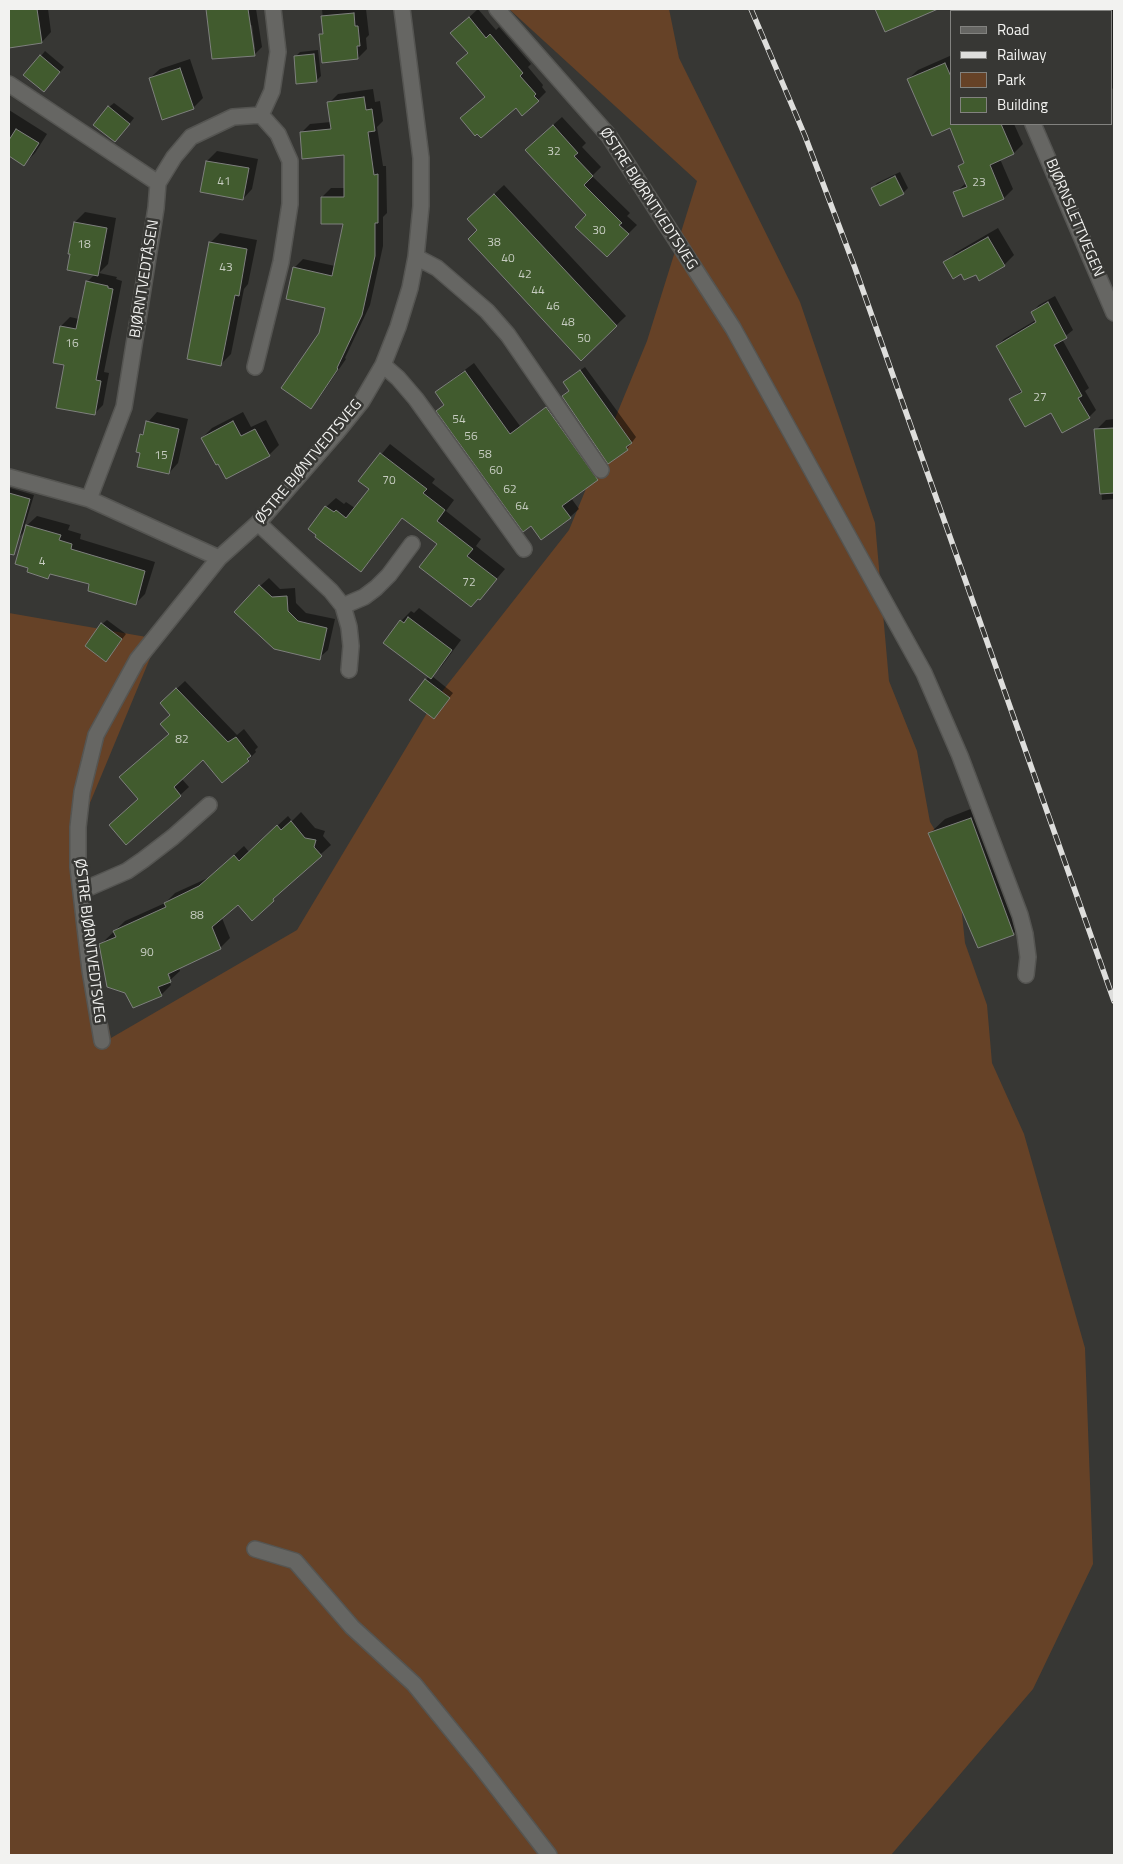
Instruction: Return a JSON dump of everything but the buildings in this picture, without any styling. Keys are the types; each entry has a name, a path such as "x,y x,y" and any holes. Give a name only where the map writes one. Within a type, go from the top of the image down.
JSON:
{"street":[{"path":"255,367 281,262 290,204 290,161 278,134 261,115 272,91 278,52 273,9"},
{"name":"ØSTRE BJØNTVEDTSVEG","path":"203,576 219,558 258,524 352,414 362,401 383,365 398,327 410,288 422,206 421,158 402,9"},
{"name":"ØSTRE BJØRNTVEDTSVEG","path":"498,9 609,136 733,328 924,673 960,756 1020,915 1028,957 1026,975"},
{"path":"9,84 158,183"},
{"name":"BJØRNTVEDTÅSEN","path":"89,500 124,407 156,208 158,183 174,157 191,137 233,117 261,115"},
{"name":"BJØRNSLETTVEGEN","path":"1032,125 1114,313"},
{"path":"416,257 437,268 487,311 508,335 602,470"},
{"path":"383,365 398,378 416,399 524,549"},
{"path":"9,477 89,500 219,558"},
{"path":"258,524 331,591 343,606 349,627 351,646 349,670"},
{"path":"343,606 364,597 376,588 389,576 412,544"},
{"name":"ØSTRE BJØRNTVEDTSVEG","path":"102,1041 90,970 78,868 78,827 82,792 96,735 137,660 203,576"},
{"path":"81,891 127,871 209,805"},
{"path":"255,1549 295,1561 352,1627 414,1684 549,1855"}],"green space":[{"path":"509,9 669,9 679,58 800,302 875,523 889,681 917,751 930,822 957,866 965,943 987,1005 992,1063 1024,1134 1085,1348 1093,1564 1033,1689 891,1855 9,1855 9,613 158,639 70,851 111,1038 297,930 433,703 569,530 647,341 697,181"}],"railway":[{"path":"751,9 805,136 855,268 1114,1001"}]}
